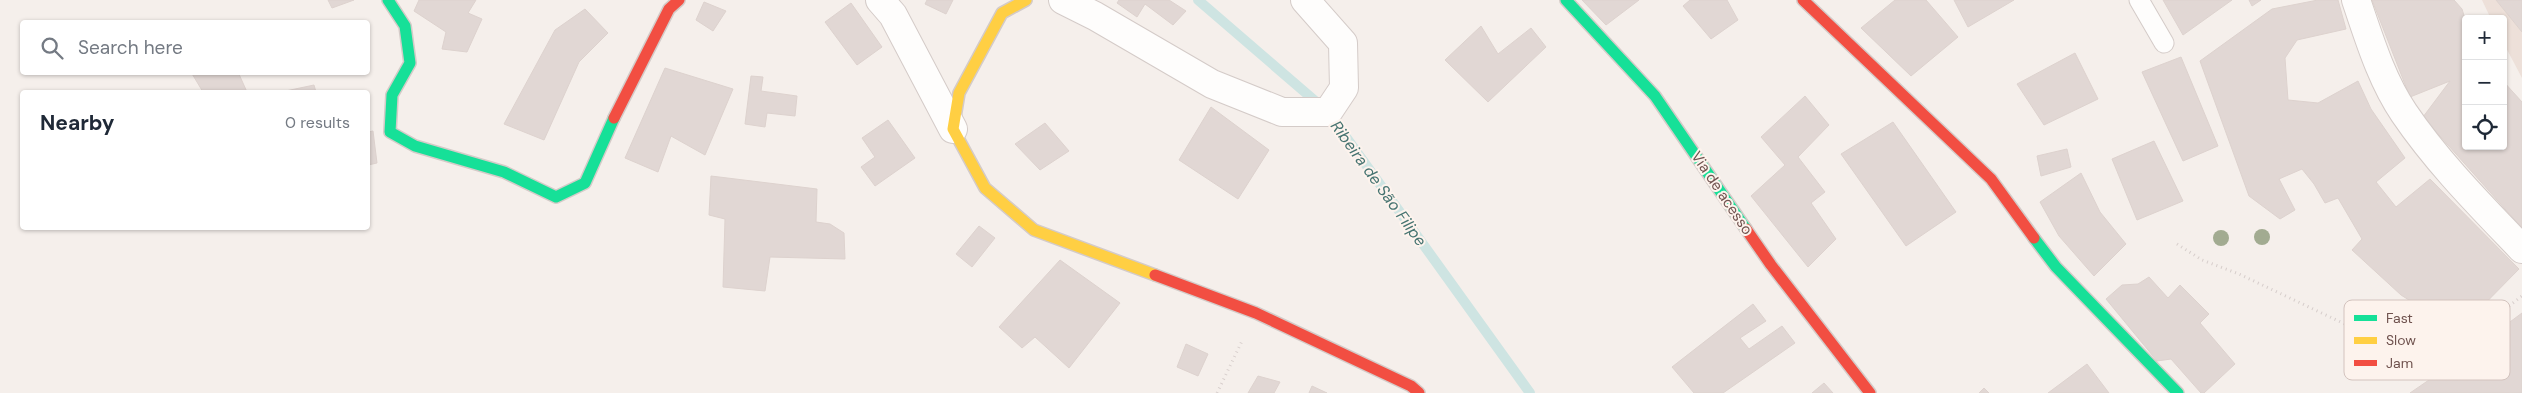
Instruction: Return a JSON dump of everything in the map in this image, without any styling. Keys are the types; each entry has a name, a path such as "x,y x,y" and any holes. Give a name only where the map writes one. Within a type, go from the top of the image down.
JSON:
{"street":[{"path":"388,0 406,26 410,63 392,95 390,132 415,146 504,172 556,196 586,183 628,88 669,9 679,0"},
{"path":"880,0 893,15 985,188 1034,230 1256,313 1411,386 1419,393"},
{"path":"953,129 959,93 1002,13 1026,0"},
{"path":"1063,0 1095,16 1212,84 1282,112 1328,112 1344,88 1343,43 1306,0"},
{"name":"Via de acesso","path":"1566,0 1655,96 1770,264 1870,393"},
{"path":"1803,0 1991,179 2056,268 2178,393"},
{"path":"2356,0 2378,61 2403,112 2454,178 2522,249"}],"lane":[{"path":"2139,0 2164,43"}],"path":[{"path":"2177,244 2202,260 2239,274 2344,324"},
{"path":"2510,305 2522,296"},
{"path":"1217,393 1256,313"}],"shaded area":[{"path":"2482,0 2522,0 2522,78 2507,50 2507,15 2489,15"}],"building":[{"path":"328,0 354,0 332,8"},
{"path":"419,0 476,0 468,13 482,19 467,52 442,49 446,32 414,11"},
{"path":"927,0 953,0 946,14 925,4"},
{"path":"1119,0 1169,0 1186,11 1173,25 1145,4 1137,17 1117,3"},
{"path":"1582,0 1639,0 1606,25"},
{"path":"1690,0 1727,0 1738,20 1711,39 1683,6"},
{"path":"1895,0 1926,0 1958,37 1911,76 1861,28"},
{"path":"1954,0 2014,0 1968,27"},
{"path":"2163,0 2232,0 2183,35"},
{"path":"2249,0 2261,0 2252,6"},
{"path":"2318,0 2338,0 2346,29 2297,40 2285,58 2288,100 2318,103 2358,81 2371,109 2405,158 2376,182 2396,207 2430,179 2519,269 2488,300 2409,300 2401,295 2352,250 2362,239 2338,198 2325,203 2314,184 2302,169 2279,179 2295,210 2280,219 2249,196 2200,61 2272,9"},
{"path":"2372,0 2454,0 2462,9 2464,15 2462,15 2462,150 2507,150 2507,85 2522,102 2522,228 2423,117 2450,81 2410,97"},
{"path":"2496,0 2522,0 2522,32"},
{"path":"704,2 726,11 713,31 696,20"},
{"path":"851,3 882,47 857,65 825,22"},
{"path":"585,9 608,33 579,62 544,140 504,124 555,30"},
{"path":"1481,26 1498,54 1531,28 1546,47 1488,102 1445,60"},
{"path":"2075,53 2098,99 2044,125 2017,84"},
{"path":"2181,57 2218,146 2183,161 2142,72"},
{"path":"665,68 733,89 705,155 671,136 658,172 625,158"},
{"path":"193,75 239,75 246,90 202,90"},
{"path":"751,76 763,77 761,91 797,96 795,116 767,113 765,127 745,124"},
{"path":"314,85 315,90 290,90"},
{"path":"1805,96 1829,125 1798,157 1825,192 1811,203 1836,239 1808,267 1751,196 1785,165 1761,137"},
{"path":"1211,107 1269,150 1238,199 1179,160"},
{"path":"888,120 915,158 875,186 861,167 875,157 862,138"},
{"path":"1893,122 1956,212 1906,246 1841,154"},
{"path":"1045,123 1069,151 1040,170 1015,144"},
{"path":"373,131 377,163 370,165 370,132"},
{"path":"2154,141 2183,201 2137,220 2112,159"},
{"path":"2067,149 2071,167 2041,176 2037,156"},
{"path":"2081,173 2100,212 2126,244 2094,276 2059,236 2040,202"},
{"path":"711,176 817,189 816,222 830,224 844,233 845,259 770,257 765,291 723,287 725,219 709,215"},
{"path":"979,226 995,238 972,267 956,254"},
{"path":"1060,260 1120,303 1069,368 1035,337 1022,348 999,327"},
{"path":"2149,277 2168,298 2180,285 2209,314 2200,323 2235,364 2204,393 2201,393 2171,359 2157,361 2106,299 2122,285 2138,284"},
{"path":"1753,304 1766,321 1740,338 1749,349 1782,326 1795,343 1723,393 1694,393 1672,367"},
{"path":"2522,313 2522,393 2410,393 2429,380 2510,380 2510,322"},
{"path":"1186,344 1208,354 1198,376 1177,367"},
{"path":"2087,364 2109,393 2048,393"},
{"path":"1258,376 1280,382 1274,393 1248,393"},
{"path":"1824,383 1833,393 1812,393"},
{"path":"1312,386 1327,393 1309,393"},
{"path":"1984,388 1989,393 1979,393"}],"waterway":[{"name":"Ribeira de São Filipe","path":"1198,0 1328,112 1530,393"}],"traffic: fast":[{"path":"388,0 405,26 410,63 392,95 390,132 415,146 504,172 556,197 585,183 614,118"},
{"path":"1566,0 1655,96 1746,229"},
{"path":"2034,238 2056,267 2178,393"}],"traffic: slow":[{"path":"1026,0 1002,13 959,93 953,129 985,188 1034,230 1155,275"}],"traffic: jam":[{"path":"614,118 669,9 679,0"},
{"path":"1803,0 1991,179 2034,238"},
{"path":"1746,229 1771,265 1870,393"},
{"path":"1155,275 1256,313 1411,386 1419,393"}]}
